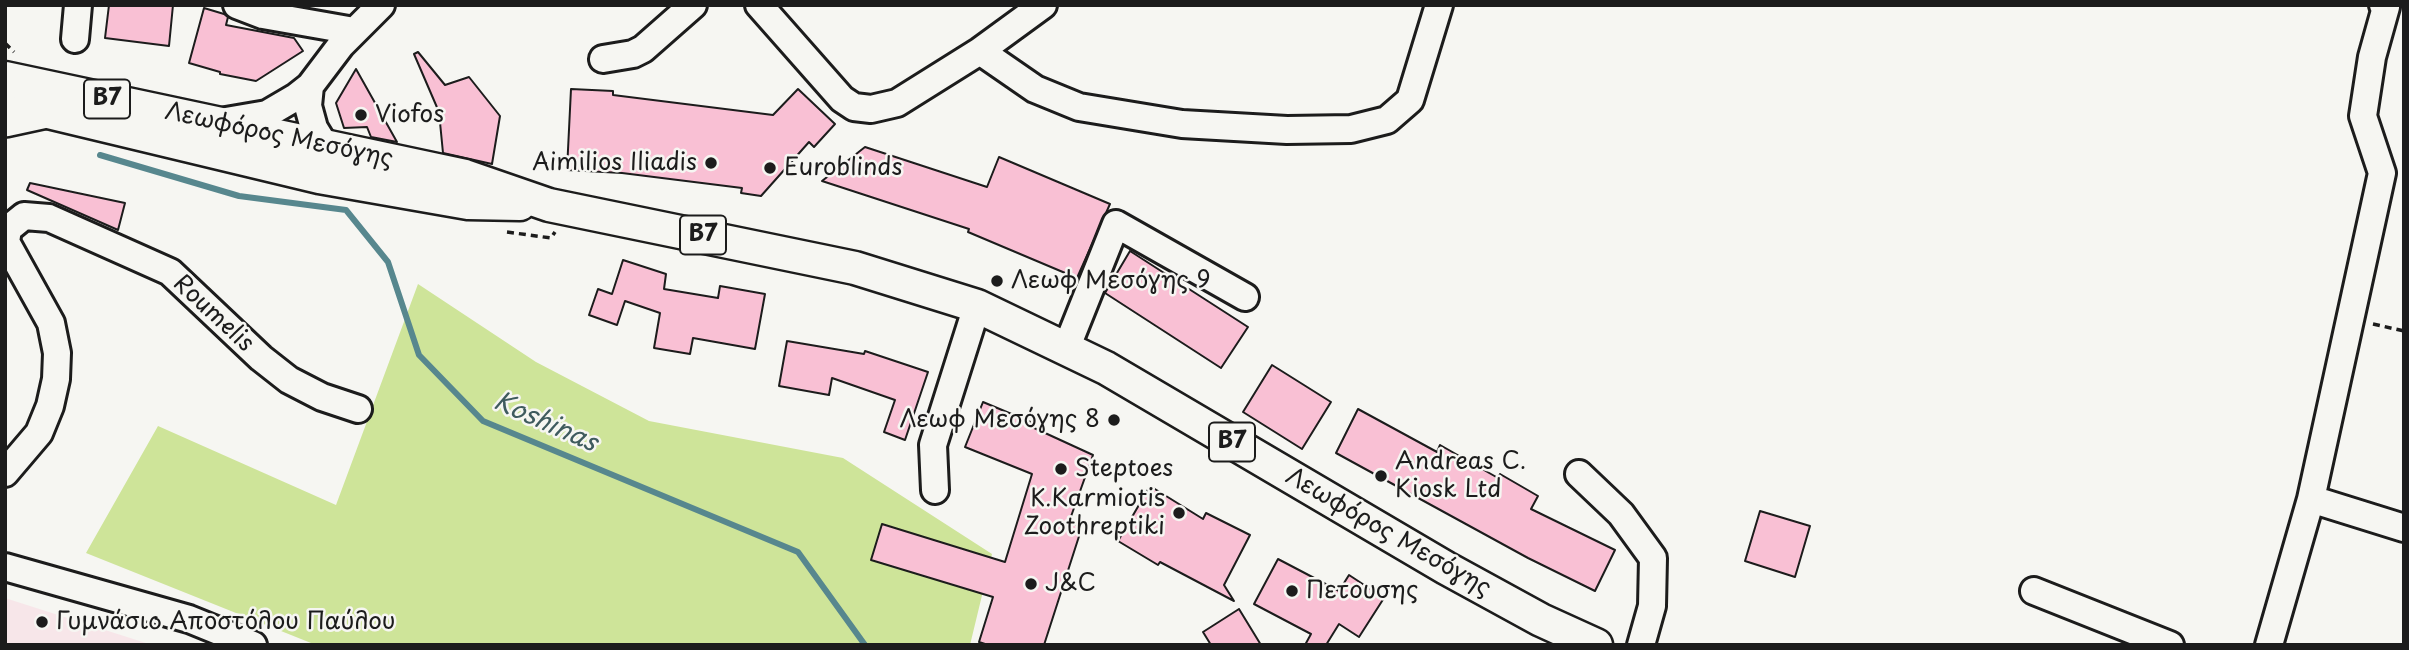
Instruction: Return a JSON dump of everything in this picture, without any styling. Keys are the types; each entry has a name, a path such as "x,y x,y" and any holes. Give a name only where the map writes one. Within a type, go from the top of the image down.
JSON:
{"highway":[{"path":"5,118 21,86"}],"main road":[{"name":"Λεωφόρος Μεσόγης","path":"5,102 21,86"},
{"name":"Λεωφόρος Μεσόγης","path":"21,86 184,115 465,176 549,205 843,265 977,306 1106,368 1446,568 1541,620 1596,645"},
{"name":"Λεωφόρος Μεσόγης","path":"21,86 319,177 468,203 549,205"}],"street":[{"path":"75,39 78,5"},
{"path":"237,5 263,15 354,31"},
{"path":"184,115 227,121 250,118 282,107 310,86 354,31 381,5"},
{"path":"603,59 633,54 643,49 693,5"},
{"path":"759,5 842,99 854,107 884,108 897,103 980,51 1043,5"},
{"path":"980,51 1035,89 1079,107 1182,124 1287,130 1352,128 1387,120 1410,100 1439,5"},
{"path":"2269,645 2311,499 2382,173 2363,116 2372,57 2386,7 2383,5"},
{"path":"310,86 309,113 319,139 325,146 340,150"},
{"name":"Roumelis","path":"5,473 39,433 50,406 57,353 51,323 8,249 5,236 18,218 32,215 49,218 156,265 187,286 234,334 289,380 322,397 358,409"},
{"path":"1066,349 1116,225 1245,297"},
{"path":"934,490 933,444 977,306"},
{"path":"1580,474 1621,514 1654,558 1652,606 1640,645"},
{"path":"2311,499 2404,527"},
{"path":"5,567 189,619 253,645"},
{"path":"2034,591 2169,645"}],"path":[{"path":"2350,320 2404,331"}],"shaded area":[{"name":"Γυμνάσιο Αποστόλου Παύλου","path":"5,598 152,645 5,645"}],"green space":[{"path":"418,284 536,362 649,421 843,458 992,554 970,645 316,645 86,553 158,426 336,505"}],"building":[{"path":"109,5 173,5 169,46 105,38"},
{"path":"204,8 228,17 226,25 294,38 303,51 256,81 220,74 189,63"},
{"path":"418,52 445,85 469,77 500,116 492,164 443,153 439,112 414,54"},
{"name":"Viofos","path":"356,69 397,142 371,137 367,127 344,128 336,103"},
{"path":"571,89 613,91 613,95 773,115 798,89 835,124 814,147 809,142 761,196 741,193 742,188 622,173 567,170"},
{"path":"865,147 987,187 999,157 1110,204 1077,278 968,232 969,229 822,181"},
{"path":"30,183 125,203 118,230 27,190"},
{"path":"1130,251 1248,327 1221,368 1105,293"},
{"path":"623,260 666,274 664,289 718,298 720,286 765,294 755,349 693,338 690,354 654,348 660,313 625,301 617,325 589,315 598,289 612,294"},
{"path":"787,341 864,354 865,351 928,372 905,440 884,432 895,400 832,378 829,395 779,386"},
{"path":"1272,365 1331,402 1302,449 1243,412"},
{"path":"983,402 1033,423 1032,427 1093,455 1069,522 1082,527 1044,645 988,645 979,642 993,597 871,560 882,524 1005,562 1032,474 965,447"},
{"path":"1358,409 1437,452 1440,445 1498,478 1500,474 1538,496 1531,509 1615,550 1595,591 1528,558 1336,453"},
{"path":"1150,486 1203,519 1206,513 1250,535 1224,585 1234,601 1160,562 1158,565 1118,541"},
{"path":"1760,511 1810,526 1795,577 1745,561"},
{"path":"1278,559 1339,591 1349,575 1384,598 1359,637 1339,624 1326,645 1305,645 1311,634 1254,604"},
{"path":"1239,609 1261,645 1211,645 1203,632"}],"waterway":[{"name":"Koshinas","path":"100,155 239,196 346,210 388,262 419,355 483,421 798,552 865,645"}],"place":[{"name":"Viofos","path":"361,115"},
{"name":"Aimilios Iliadis","path":"711,163"},
{"name":"Euroblinds","path":"770,168"},
{"name":"Λεωφ Μεσόγης 9","path":"997,281"},
{"name":"Λεωφ Μεσόγης 8","path":"1114,420"},
{"name":"Steptoes","path":"1061,469"},
{"name":"Andreas C. Kiosk Ltd","path":"1381,476"},
{"name":"K.Karmiotis Zoothreptiki","path":"1179,513"},
{"name":"J&C","path":"1031,584"},
{"name":"Πετουσης","path":"1292,591"},
{"name":"Γυμνάσιο Αποστόλου Παύλου","path":"42,622"}]}
